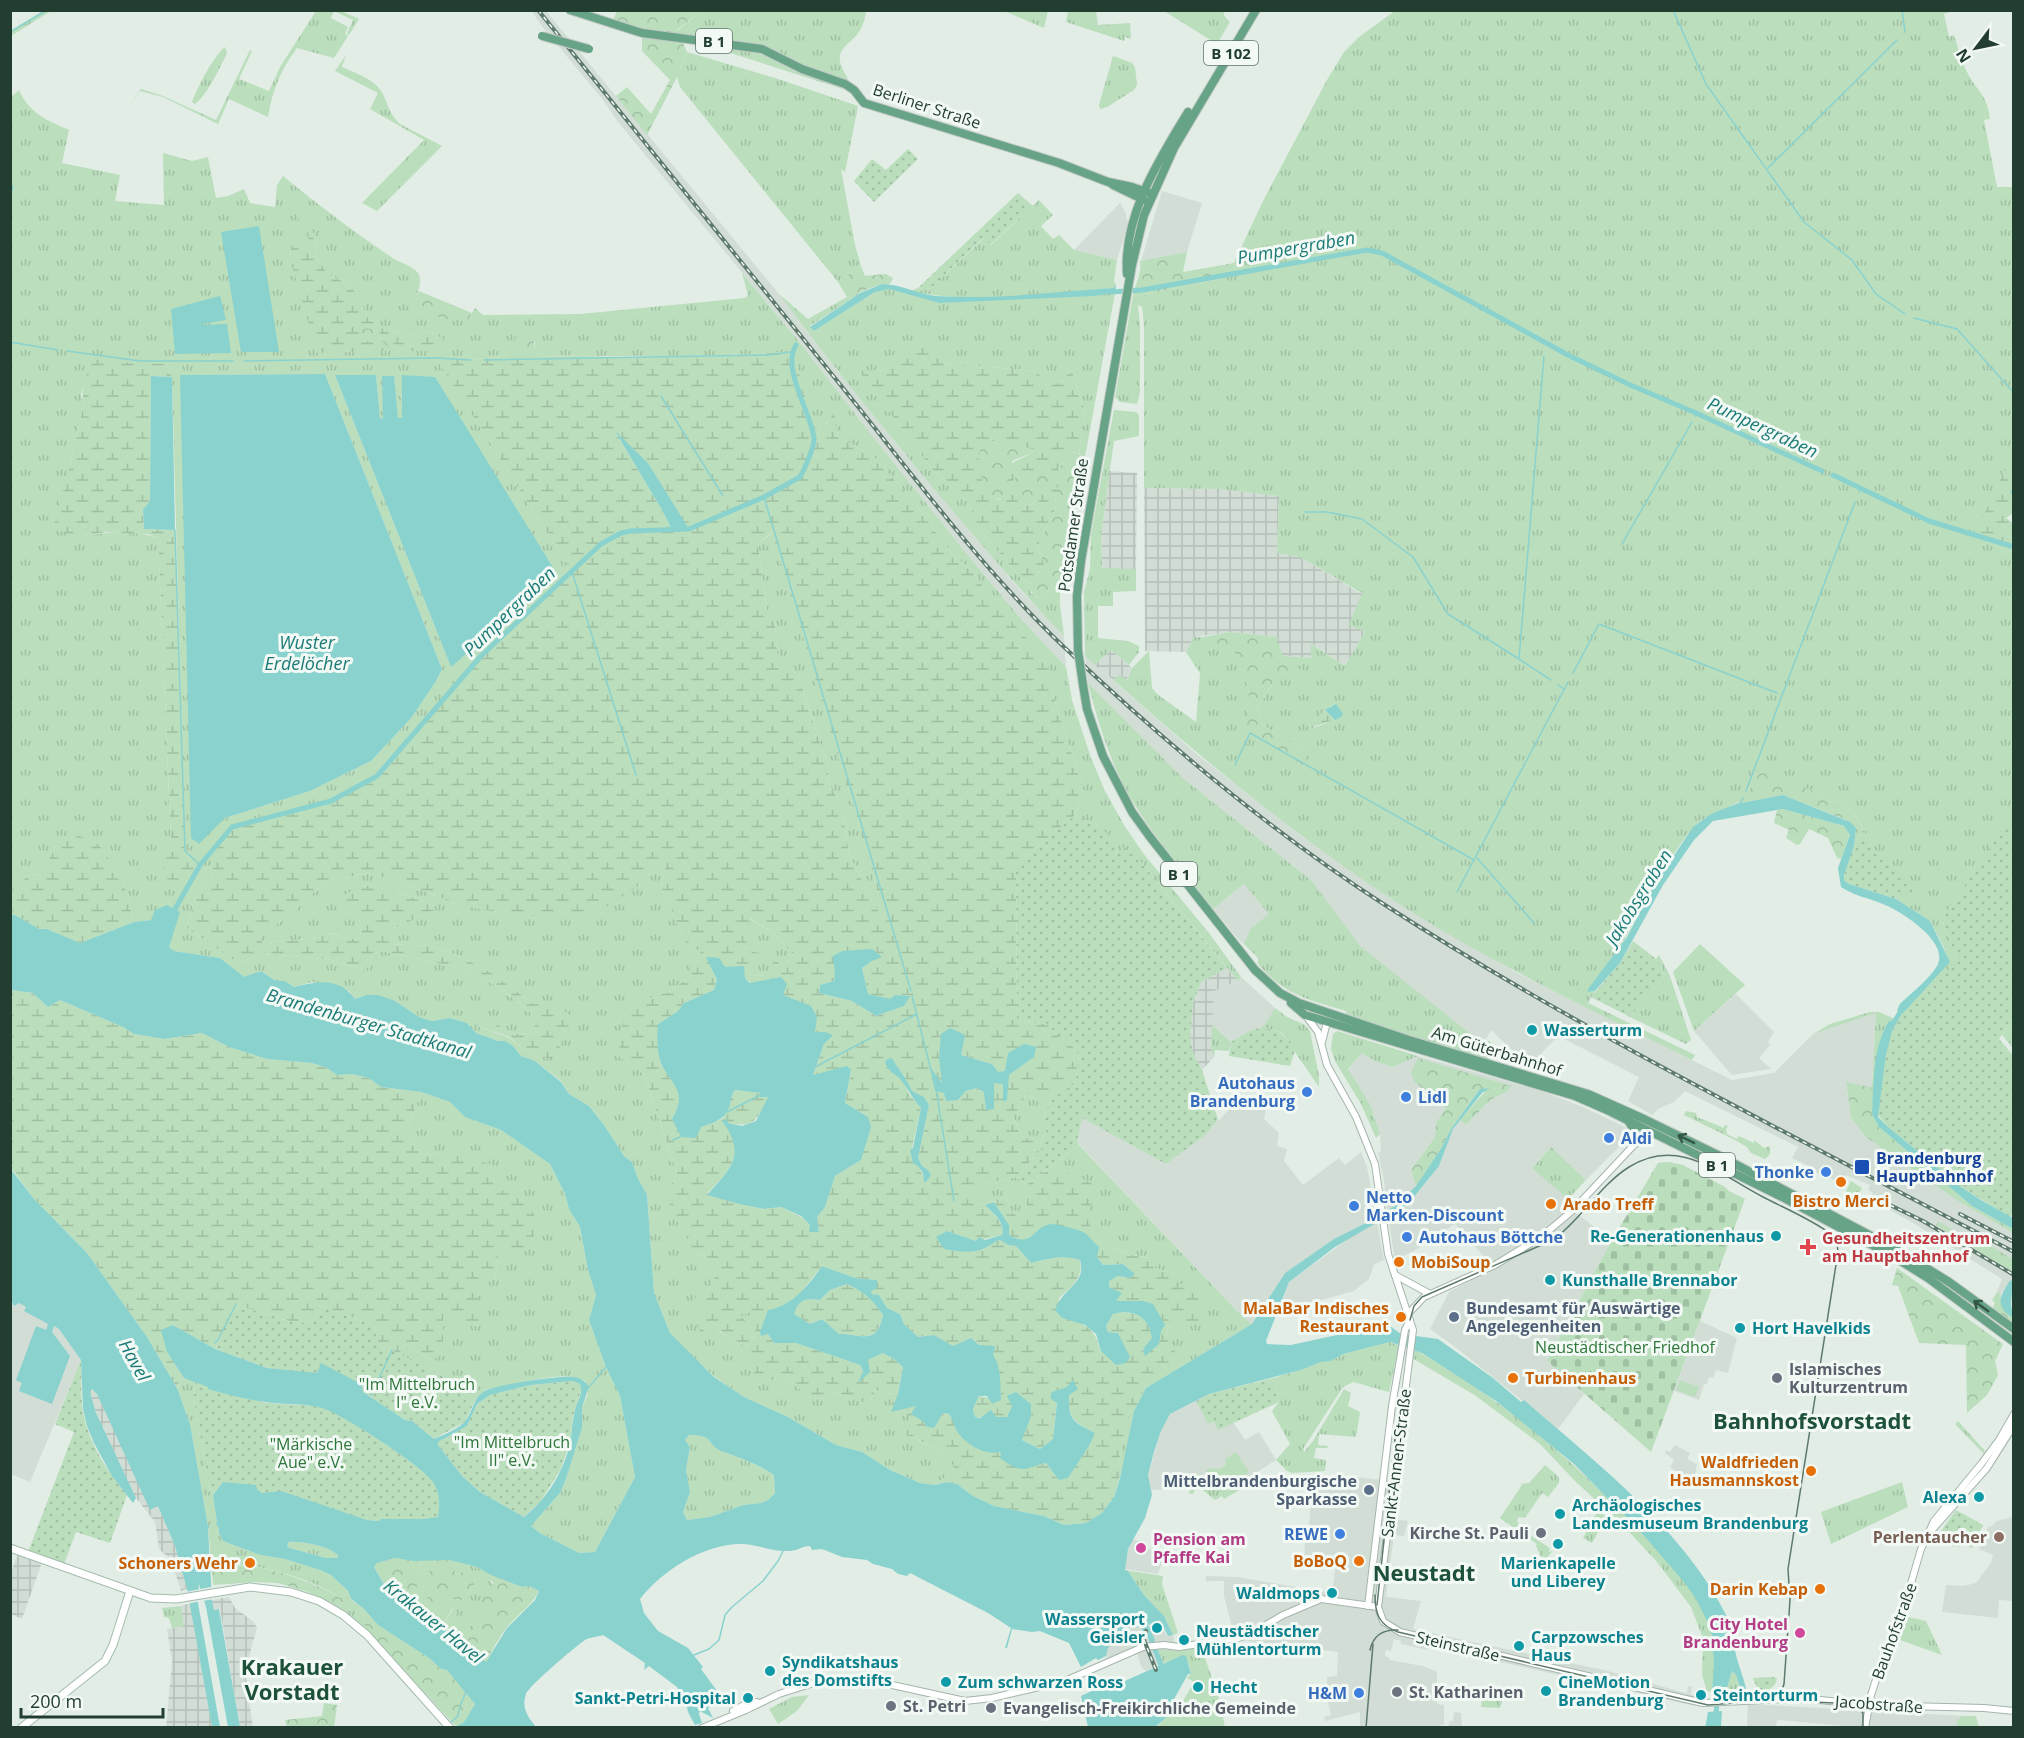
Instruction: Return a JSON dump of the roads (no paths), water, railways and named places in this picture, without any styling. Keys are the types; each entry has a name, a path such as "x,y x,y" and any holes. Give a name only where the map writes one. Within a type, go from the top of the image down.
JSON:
{"main road":[{"name":"Berliner Straße","path":"570,10 642,33 762,49 802,69 834,78 848,85 864,102 1059,163 1147,196"},
{"name":"B 102","path":"1147,196 1165,150 1250,10"},
{"name":"B 102","path":"1147,196 1256,10"},
{"path":"542,36 589,49"},
{"name":"Potsdamer Straße","path":"1147,196 1127,291 1081,561 1077,596 1078,651 1088,709 1103,756 1132,812 1150,837 1255,970 1305,1015 1328,1018"},
{"name":"Potsdamer Straße","path":"1281,994 1328,1018"},
{"name":"Am Güterbahnhof","path":"1328,1018 1501,1071 1575,1096 1623,1118 1651,1127"},
{"name":"Am Güterbahnhof","path":"1501,1071 1588,1094 1651,1127"},
{"path":"1623,1118 1633,1127 1636,1143"},
{"name":"B 1","path":"1651,1127 1949,1282 2013,1329"},
{"name":"B 1","path":"1893,1252 2013,1342"},
{"path":"1943,1290 1949,1282"},
{"path":"10,1548 151,1598 176,1599 250,1587 277,1589 305,1596 333,1608 367,1635 448,1726"},
{"path":"21,1728 105,1661 113,1645 130,1591"}],"street":[{"path":"1305,1015 1318,1032 1327,1065 1356,1117 1375,1164 1388,1254 1409,1317"},
{"path":"1321,1046 1328,1018"},
{"path":"1409,1317 1420,1299 1495,1265 1541,1237 1572,1211 1651,1127"},
{"path":"1395,1275 1430,1294"},
{"name":"Sankt-Annen-Straße","path":"1378,1607 1409,1317"},
{"name":"Sankt-Annen-Straße","path":"1368,1606 1392,1406 1406,1351"},
{"name":"Bauhofstraße","path":"1865,1728 1883,1658 1902,1614 1921,1550 1934,1521 1999,1440 2013,1414"},
{"name":"Bauhofstraße","path":"1928,1535 1987,1468 2013,1425"},
{"path":"704,1726 769,1698 820,1681 884,1683 959,1700 979,1699 1065,1681 1109,1660 1148,1646 1179,1647 1238,1638 1283,1614 1322,1599 1378,1607"},
{"name":"Steinstraße","path":"1378,1607 1383,1622 1400,1632 1710,1703"},
{"name":"Jacobstraße","path":"1710,1703 1770,1699 1820,1700 1869,1706 1984,1708 2013,1711"}],"water":[{"path":"259,226 279,352 241,352 221,232"},
{"path":"882,284 929,295 958,297 1113,288 1116,285 1115,293 1094,296 939,303 889,289 875,292 814,331 810,327 860,293"},
{"path":"220,296 226,320 196,325 227,324 231,353 175,354 171,309"},
{"name":"Wuster Erdelöcher","path":"325,374 442,669 412,717 371,761 310,791 225,818 199,844 191,838 180,375"},
{"path":"335,375 376,375 380,418 383,419 382,376 394,376 398,418 402,418 402,375 435,377 557,574 451,667"},
{"path":"151,376 172,377 175,530 144,529 143,510 150,501"},
{"path":"615,431 648,463 689,529 672,530"},
{"path":"1336,704 1343,714 1335,720 1325,710"},
{"path":"1783,795 1850,822 1856,828 1854,846 1844,880 1849,884 1896,899 1930,921 1950,962 1904,1012 1901,1014 1897,1010 1900,1004 1926,980 1938,964 1939,955 1936,946 1921,928 1901,913 1841,887 1838,868 1850,835 1844,826 1783,809 1713,821 1694,840 1663,885 1620,963 1595,991 1588,992 1627,937 1653,887 1693,827 1711,814 1736,804"},
{"path":"167,905 180,912 169,947 174,951 220,958 244,977 261,971 274,980 285,981 294,987 327,982 342,987 355,999 366,995 378,995 395,1001 419,1017 432,1021 450,1018 467,1023 476,1033 498,1041 505,1041 513,1046 521,1056 535,1061 561,1082 569,1094 589,1106 624,1156 632,1162 647,1194 654,1293 670,1333 714,1377 744,1397 788,1417 836,1445 862,1452 890,1470 920,1483 957,1484 973,1496 994,1506 1044,1516 1064,1525 1086,1523 1102,1513 1114,1497 1134,1411 1146,1388 1252,1324 1285,1273 1334,1239 1374,1219 1376,1223 1335,1247 1289,1282 1266,1341 1267,1344 1291,1345 1387,1324 1401,1334 1438,1339 1493,1378 1521,1402 1524,1400 1636,1499 1686,1554 1708,1584 1726,1615 1747,1694 1742,1694 1736,1675 1732,1671 1725,1694 1712,1693 1714,1662 1712,1635 1696,1599 1639,1530 1574,1464 1496,1401 1422,1353 1390,1342 1343,1354 1331,1361 1321,1362 1301,1370 1209,1394 1170,1414 1161,1431 1148,1475 1152,1495 1145,1518 1128,1549 1125,1570 1164,1616 1173,1635 1168,1636 1160,1620 1148,1625 1155,1640 1150,1641 1147,1635 1143,1635 1142,1627 1130,1628 1108,1639 1111,1645 1106,1656 1098,1660 1096,1658 1081,1667 1069,1643 1040,1631 1012,1629 1007,1648 1005,1648 1011,1628 988,1613 910,1573 907,1576 898,1574 892,1569 867,1560 842,1557 822,1549 812,1550 810,1546 783,1551 744,1544 730,1545 715,1548 686,1560 660,1578 640,1599 644,1613 658,1631 688,1648 725,1702 717,1707 715,1705 708,1708 713,1718 700,1711 702,1723 695,1725 677,1687 649,1666 644,1670 645,1663 603,1635 585,1640 553,1666 526,1694 525,1708 536,1727 456,1727 464,1722 475,1704 447,1670 441,1669 429,1658 378,1625 364,1609 351,1599 348,1591 331,1575 285,1559 260,1555 223,1541 216,1525 213,1495 223,1482 256,1485 262,1493 281,1491 367,1520 423,1519 438,1517 439,1499 433,1482 426,1474 380,1441 332,1412 309,1405 273,1403 244,1398 208,1389 208,1387 184,1378 167,1352 161,1330 173,1325 215,1349 267,1368 317,1373 321,1363 361,1384 363,1392 405,1420 412,1421 434,1439 463,1423 477,1398 489,1389 542,1379 574,1377 581,1379 589,1387 582,1407 582,1428 566,1479 560,1493 531,1526 579,1553 595,1552 635,1477 620,1396 606,1367 589,1320 596,1295 588,1270 580,1227 569,1209 565,1194 550,1164 501,1130 465,1117 450,1102 421,1092 381,1087 369,1078 352,1074 337,1075 327,1068 312,1063 267,1059 229,1047 202,1033 165,1039 134,1034 60,1000 48,1007 33,993 11,990 10,915 15,915 39,929 47,929 80,943 134,922 151,920 155,910","holes":["572,1381 580,1384 581,1391 564,1464 547,1493 524,1517 480,1492 462,1476 438,1442 467,1426 477,1404 490,1395 531,1385","689,1435 707,1438 721,1451 768,1471 774,1475 775,1493 761,1503 743,1505 710,1517 687,1520 683,1512 690,1492 686,1470 690,1447 685,1440","289,1542 315,1545 328,1549 338,1555 338,1558 326,1558 287,1546","395,1558 414,1561 449,1560 477,1567 491,1575 539,1591 535,1600 507,1628 486,1662 385,1586 374,1567 377,1563"]},
{"path":"872,949 882,957 862,968 868,994 890,999 895,995 910,996 904,1006 876,1016 852,1001 819,993 820,985 834,981 833,956 842,951"},
{"path":"706,957 719,958 725,967 744,966 745,978 750,983 781,977 787,984 783,995 811,1006 817,1017 815,1032 833,1035 824,1044 813,1075 847,1066 851,1070 845,1103 868,1117 871,1127 861,1160 835,1176 825,1207 817,1217 819,1232 809,1232 810,1225 801,1216 781,1207 764,1209 707,1195 729,1169 735,1152 730,1133 722,1121 726,1119 728,1123 742,1126 756,1121 768,1097 760,1097 760,1093 735,1090 727,1112 718,1120 701,1127 696,1138 681,1137 672,1119 677,1109 679,1095 661,1063 658,1024 677,1012 684,1003 714,990 717,980"},
{"path":"1890,1020 1894,1024 1886,1054 1878,1117 1961,1187 2013,1218 2013,1229 1972,1206 1879,1127 1872,1114 1875,1066 1880,1041"},
{"path":"950,1028 965,1035 961,1055 992,1064 998,1072 1005,1071 1008,1053 1024,1044 1036,1047 1034,1057 1009,1075 1007,1100 1003,1102 1003,1084 994,1083 994,1109 986,1110 984,1092 977,1088 966,1091 958,1100 946,1101 944,1093 935,1091 930,1067 942,1083 939,1058 941,1034"},
{"path":"892,1058 912,1091 924,1097 929,1105 918,1158 931,1175 926,1182 924,1182 920,1168 913,1163 910,1150 913,1148 921,1108 901,1080 887,1067 885,1063 887,1059"},
{"path":"1490,1088 1482,1093 1453,1129 1439,1166 1413,1198 1401,1210 1389,1217 1388,1212 1416,1186 1451,1129 1480,1089"},
{"name":"Havel","path":"10,1168 34,1199 87,1253 147,1337 177,1388 190,1424 208,1526 210,1526 208,1528 212,1600 214,1610 219,1609 240,1727 228,1727 206,1607 199,1584 198,1603 220,1727 212,1727 187,1589 175,1546 158,1506 150,1510 97,1394 92,1389 90,1392 96,1413 136,1498 133,1503 112,1476 87,1426 83,1409 81,1360 59,1329 54,1326 52,1332 70,1356 52,1404 19,1391 22,1383 16,1380 36,1326 46,1330 48,1324 24,1311 26,1307 19,1303 14,1306 11,1300"},
{"path":"994,1202 1009,1225 1009,1235 1017,1239 1028,1238 1052,1224 1074,1229 1085,1233 1099,1247 1097,1257 1103,1265 1123,1264 1135,1274 1130,1278 1118,1276 1109,1281 1109,1287 1122,1293 1116,1301 1144,1301 1153,1304 1165,1325 1161,1331 1159,1344 1145,1356 1143,1349 1152,1338 1148,1325 1134,1313 1113,1314 1106,1326 1108,1332 1118,1333 1130,1357 1126,1363 1116,1365 1101,1351 1096,1334 1085,1325 1062,1318 1055,1310 1080,1275 1080,1260 1061,1257 1031,1263 1016,1246 1008,1245 1000,1240 974,1251 944,1249 936,1237 947,1231 976,1241 979,1237 985,1240 1002,1235 1000,1222 985,1205"},
{"path":"822,1266 855,1278 877,1280 877,1288 871,1291 872,1294 879,1295 887,1308 900,1314 904,1324 918,1337 934,1335 953,1346 971,1338 979,1345 995,1346 993,1355 999,1371 1001,1400 992,1404 987,1396 979,1396 973,1409 975,1417 980,1418 991,1410 996,1417 1007,1417 1012,1406 1007,1396 1016,1392 1031,1404 1031,1416 1022,1440 1040,1449 1053,1439 1057,1403 1050,1398 1052,1392 1067,1387 1073,1380 1078,1389 1069,1395 1071,1416 1077,1423 1095,1433 1068,1478 1059,1480 1046,1463 1025,1469 1018,1468 1000,1458 999,1452 987,1452 974,1447 958,1433 949,1414 943,1413 934,1428 927,1427 924,1422 911,1414 916,1406 891,1412 898,1394 903,1367 883,1353 868,1360 870,1372 858,1383 863,1371 860,1365 796,1343 774,1343 768,1334 761,1336 760,1332 768,1310 777,1308 792,1299 806,1287","holes":["847,1284 867,1296 883,1315 877,1331 872,1335 839,1334 822,1319 810,1324 794,1314 800,1302 810,1299 820,1300 830,1290"]},
{"path":"2010,1280 2013,1281 2011,1304 2013,1318 2001,1305 2002,1296"},
{"path":"1183,1655 1186,1656 1191,1674 1188,1674 1169,1708 1172,1713 1155,1727 1088,1727 1081,1696 1115,1679 1118,1684"},
{"path":"1722,1711 1721,1727 1705,1728 1708,1712"}],"waterway":[{"path":"10,32 47,10"},
{"path":"1673,10 1706,84 1804,222 1852,260 1876,294 1905,314"},
{"path":"1902,10 1905,32"},
{"path":"1768,168 1897,40"},
{"path":"10,184 13,186 10,196"},
{"name":"Pumpergraben","path":"1110,292 1142,290 1367,250 1382,253 1568,355 1822,471"},
{"path":"1914,318 1957,329 2014,393"},
{"path":"10,342 58,350"},
{"name":"Pumpergraben","path":"175,909 200,865 232,827 331,801 377,776 481,656 601,544 621,533 631,531 689,529 764,497 800,477 811,452 814,438 794,378 792,355 796,345"},
{"path":"67,351 140,361 233,361"},
{"path":"484,360 767,355 791,352"},
{"path":"1544,356 1519,659 1551,680"},
{"path":"244,361 436,358 471,360"},
{"path":"661,396 723,496"},
{"path":"1622,544 1692,422"},
{"path":"1833,475 1929,521 2014,547"},
{"path":"1859,492 1861,488"},
{"path":"2011,492 2014,496"},
{"path":"764,497 911,991"},
{"path":"1746,791 1855,502"},
{"path":"1305,512 1327,512 1362,519 1413,557 1448,614 1519,659"},
{"path":"175,530 185,851 200,865"},
{"path":"572,572 636,775"},
{"path":"1573,673 1599,624 1777,693"},
{"path":"1457,892 1568,682"},
{"path":"1558,685 1564,689"},
{"path":"1235,765 1250,733 1474,860"},
{"path":"1740,804 1743,798"},
{"path":"1477,858 1534,923"},
{"path":"912,996 931,1070"},
{"name":"Jakobsgraben","path":"1890,1029 1902,1009"},
{"path":"815,1067 917,1014"},
{"path":"936,1089 954,1201"},
{"path":"727,1112 760,1095"},
{"path":"673,1140 680,1137"},
{"path":"1369,1224 1393,1210"},
{"path":"215,1343 236,1304"},
{"path":"377,1383 392,1350"},
{"path":"589,1387 606,1367"},
{"path":"371,1395 374,1388"},
{"path":"694,1655 709,1649 719,1640 725,1615 763,1581 783,1551"},
{"path":"1149,1634 1163,1670"},
{"name":"Brandenburger Stadtkanal","path":"1714,1728 1719,1689"},
{"path":"449,1724 458,1716 466,1692"}],"tram line":[{"path":"1410,1320 1414,1306 1422,1297 1553,1240 1618,1175 1647,1158 1665,1155 1699,1162 1832,1235 1837,1243 1838,1252 1788,1569 1790,1600 1784,1684 1778,1695 1766,1700"},
{"path":"1377,1605 1398,1411"},
{"path":"1375,1595 1379,1618 1386,1626 1398,1632 1708,1705 1775,1700 1854,1704 1863,1713 1863,1728"},
{"path":"1370,1650 1380,1634 1398,1630"},
{"path":"1366,1728 1373,1644"}],"railway":[{"path":"538,10 925,491 1006,587 1064,647 1140,717 1218,783 1342,877 1461,953 1696,1085 2014,1252"},
{"path":"1890,1205 1923,1221 2014,1275"},
{"path":"1960,1214 2014,1242"},
{"path":"1146,1631 1144,1640 1156,1670"}],"place":[{"name":"Wasserturm","path":"1532,1030"},
{"name":"Autohaus Brandenburg","path":"1307,1092"},
{"name":"Lidl","path":"1406,1097"},
{"name":"Aldi","path":"1609,1138"},
{"name":"Brandenburg Hauptbahnhof","path":"1862,1167"},
{"name":"Thonke","path":"1826,1172"},
{"name":"Bistro Merci","path":"1841,1182"},
{"name":"Arado Treff","path":"1551,1204"},
{"name":"Netto Marken-Discount","path":"1354,1206"},
{"name":"Re-Generationenhaus","path":"1776,1236"},
{"name":"Autohaus Böttche","path":"1407,1237"},
{"name":"Gesundheitszentrum am Hauptbahnhof","path":"1808,1247"},
{"name":"MobiSoup","path":"1399,1262"},
{"name":"Kunsthalle Brennabor","path":"1550,1280"},
{"name":"MalaBar Indisches Restaurant","path":"1401,1317"},
{"name":"Bundesamt für Auswärtige Angelegenheiten","path":"1454,1317"},
{"name":"Hort Havelkids","path":"1740,1328"},
{"name":"Turbinenhaus","path":"1513,1378"},
{"name":"Islamisches Kulturzentrum","path":"1777,1378"},
{"name":"Waldfrieden Hausmannskost","path":"1811,1471"},
{"name":"Mittelbrandenburgische Sparkasse","path":"1369,1490"},
{"name":"Alexa","path":"1979,1497"},
{"name":"Archäologisches Landesmuseum Brandenburg","path":"1560,1514"},
{"name":"Kirche St. Pauli","path":"1541,1533"},
{"name":"REWE","path":"1340,1534"},
{"name":"Perlentaucher","path":"1999,1537"},
{"name":"Marienkapelle und Liberey","path":"1558,1544"},
{"name":"Pension am Pfaffe Kai","path":"1141,1548"},
{"name":"BoBoQ","path":"1359,1561"},
{"name":"Schoners Wehr","path":"250,1563"},
{"name":"Darin Kebap","path":"1820,1589"},
{"name":"Waldmops","path":"1332,1593"},
{"name":"Wassersport Geisler","path":"1157,1628"},
{"name":"City Hotel Brandenburg","path":"1800,1633"},
{"name":"Neustädtischer Mühlentorturm","path":"1184,1640"},
{"name":"Carpzowsches Haus","path":"1519,1646"},
{"name":"Syndikatshaus des Domstifts","path":"770,1671"},
{"name":"Zum schwarzen Ross","path":"946,1682"},
{"name":"Hecht","path":"1198,1687"},
{"name":"CineMotion Brandenburg","path":"1546,1691"},
{"name":"St. Katharinen","path":"1397,1692"},
{"name":"H&M","path":"1359,1693"},
{"name":"Steintorturm","path":"1701,1695"},
{"name":"Sankt-Petri-Hospital","path":"748,1698"},
{"name":"St. Petri","path":"891,1706"},
{"name":"Evangelisch-Freikirchliche Gemeinde","path":"991,1708"}],"district":[{"name":"Bahnhofsvorstadt","path":"1812,1420"},
{"name":"Neustadt","path":"1424,1572"},
{"name":"Krakauer Vorstadt","path":"292,1679"}],"park label":[{"name":"Neustädtischer Friedhof","path":"1625,1347"},
{"name":"\"Im Mittelbruch I\" e.V.","path":"417,1393"},
{"name":"\"Im Mittelbruch II\" e.V.","path":"512,1451"},
{"name":"\"Märkische Aue\" e.V.","path":"311,1453"}],"water label":[{"name":"Krakauer Havel","path":"434,1621"}]}
